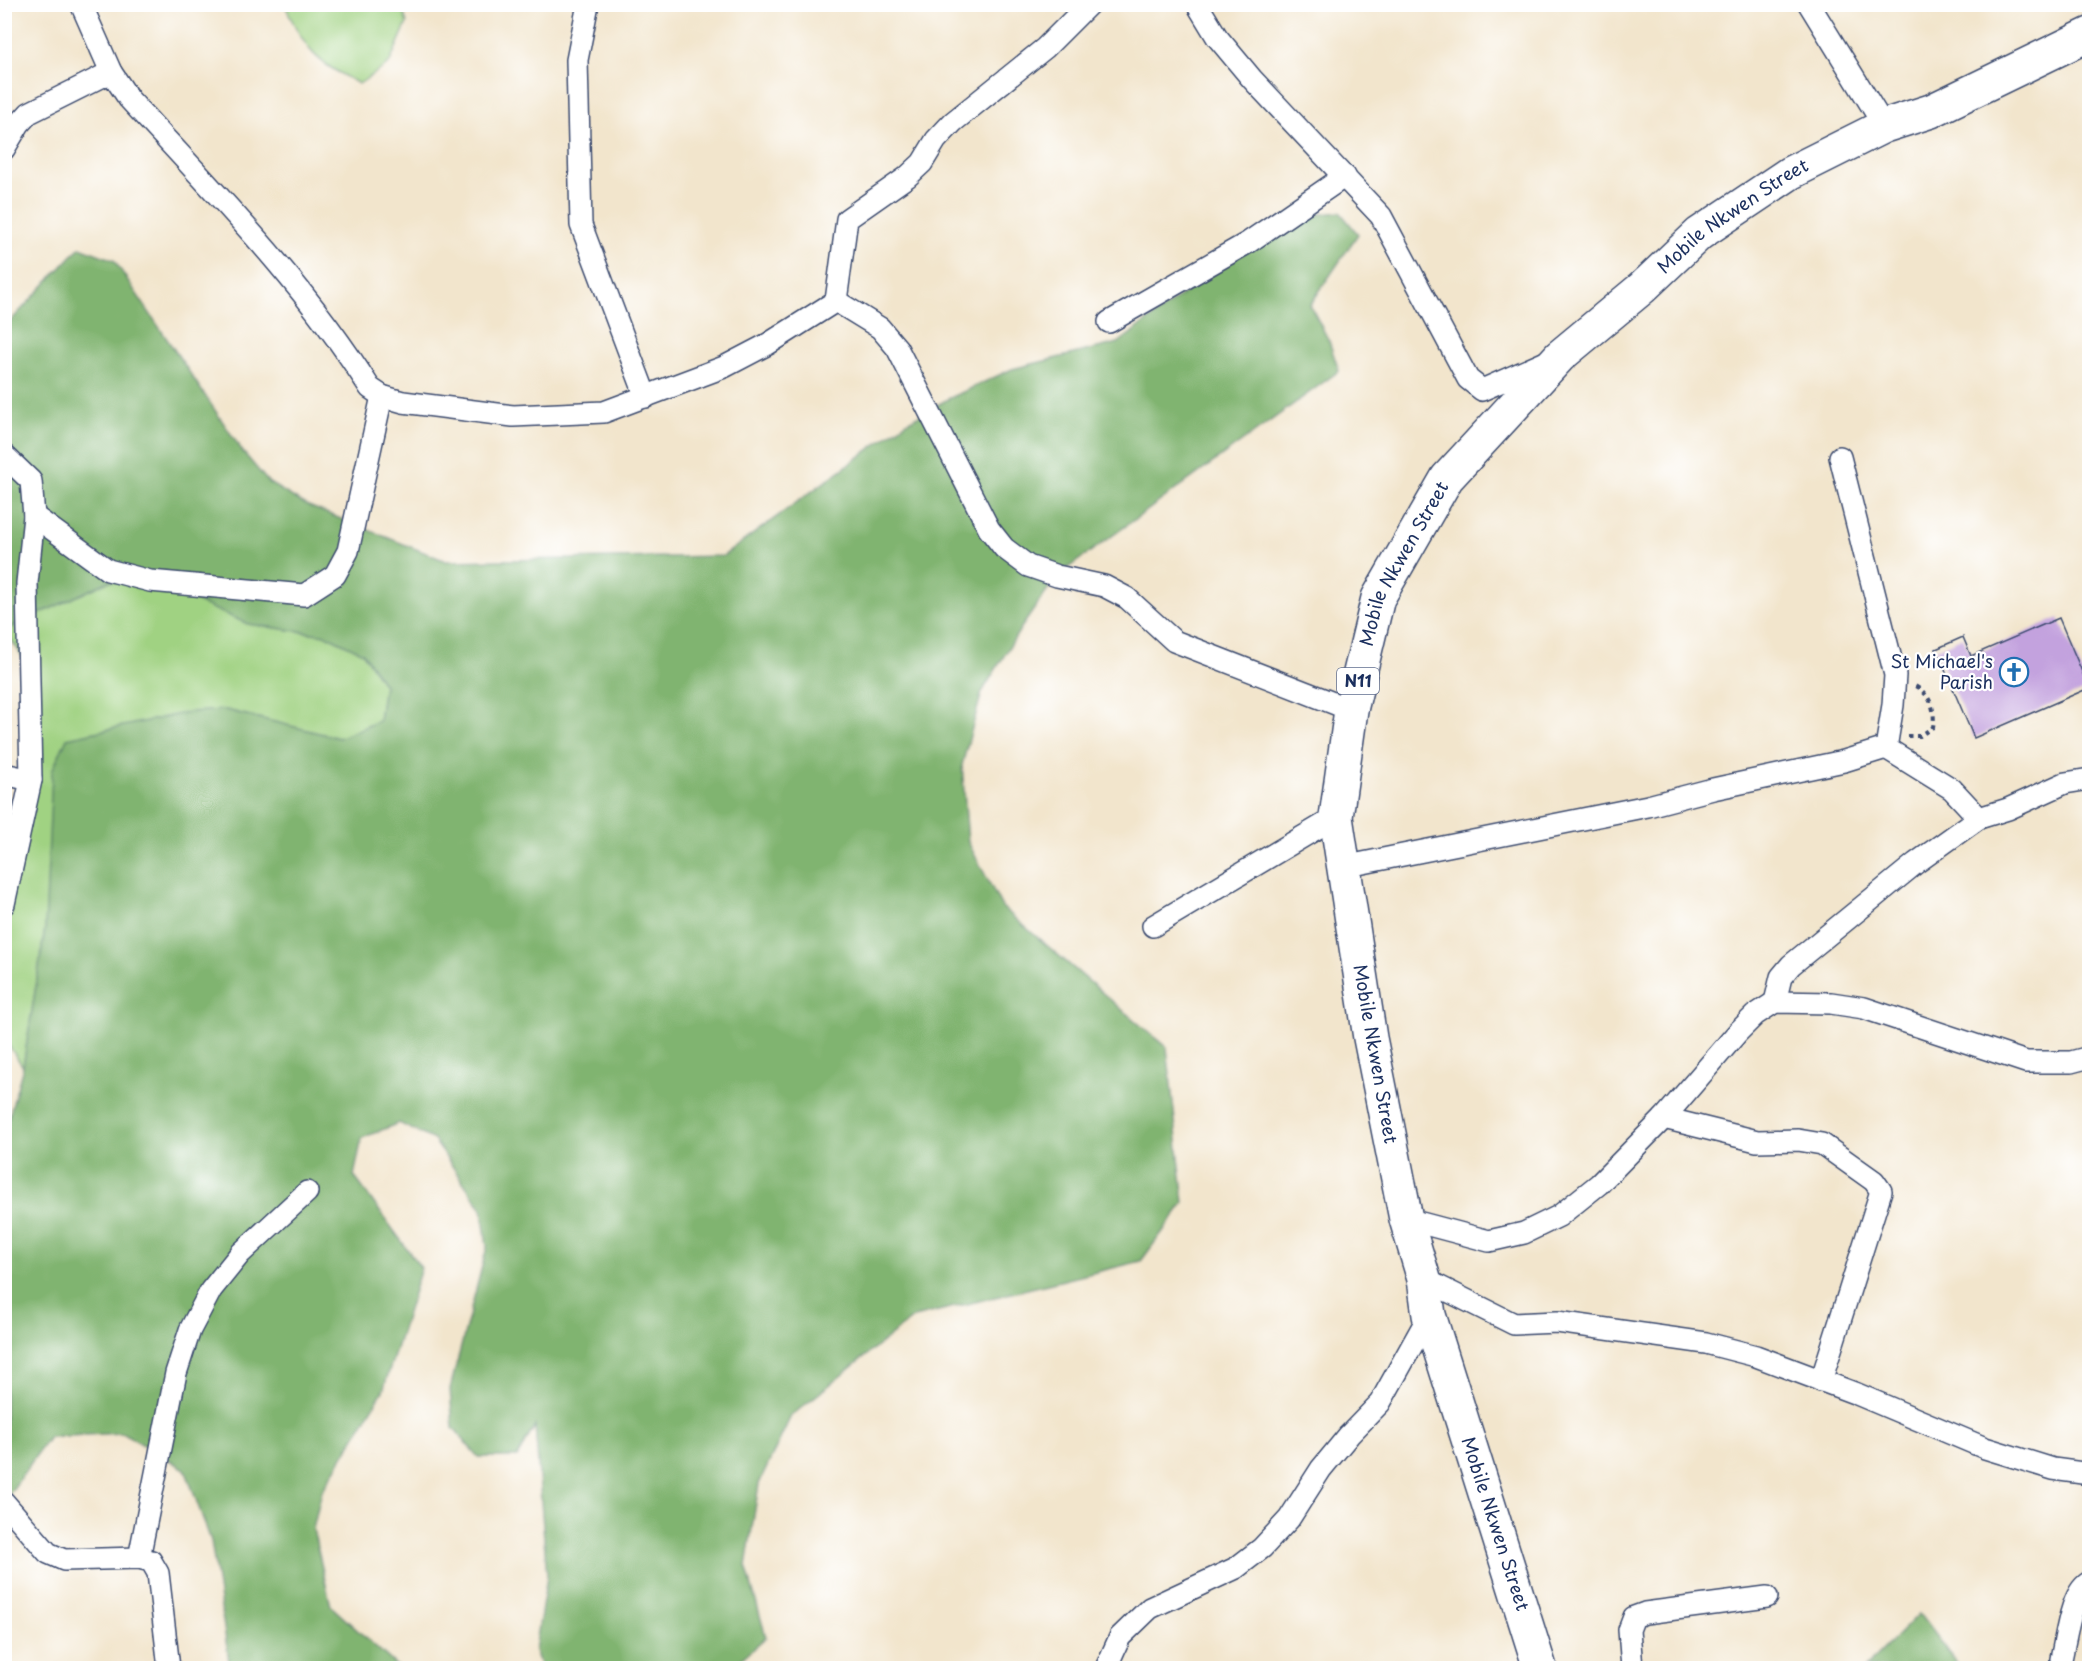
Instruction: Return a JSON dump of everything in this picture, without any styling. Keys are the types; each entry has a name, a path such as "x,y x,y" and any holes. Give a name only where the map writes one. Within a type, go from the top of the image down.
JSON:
{"highway":[{"name":"Mobile Nkwen Street","path":"1542,1666 1429,1315 1424,1279 1406,1219 1370,1038 1343,867 1336,817 1351,710 1378,598 1447,478 1560,356 1642,288 1699,234 1790,173 1884,126 1931,111 2090,34"}],"street":[{"path":"81,4 111,72 129,99 288,272 320,314 370,388 382,396 404,402 513,416 604,412 724,367 768,344 836,301"},
{"path":"588,4 577,60 581,225 646,397"},
{"path":"836,301 847,219 907,177 922,163 936,140 953,122 1045,48 1089,4"},
{"path":"1197,4 1217,37 1252,79 1381,216 1468,379 1482,390 1560,356"},
{"path":"1809,4 1884,126"},
{"path":"4,149 19,124 29,113 111,72"},
{"path":"1109,322 1249,242 1345,176"},
{"path":"836,301 880,328 897,348 972,499 990,529 1012,554 1028,566 1057,576 1104,586 1127,598 1174,641 1351,710"},
{"path":"34,516 108,570 150,580 304,595 335,575 348,551 382,396"},
{"path":"4,455 30,482 34,516 27,583 31,780 4,904"},
{"path":"1840,457 1894,675 1893,705 1887,742"},
{"path":"1887,742 1952,789 1979,818"},
{"path":"1343,867 1647,806 1713,789 1844,761 1887,742"},
{"path":"4,774 31,780"},
{"path":"1775,1002 1781,977 1791,965 1916,863 1979,818 2008,809 2065,783 2090,779"},
{"path":"1153,926 1336,817"},
{"path":"1406,1219 1489,1241 1524,1233 1567,1210 1599,1184 1664,1118 1755,1015 1775,1002 1831,1003 1864,1008 2026,1062 2071,1062 2090,1057"},
{"path":"1664,1118 1757,1141 1798,1140 1822,1144 1874,1180 1881,1191 1821,1381"},
{"path":"139,1558 176,1373 190,1330 211,1290 240,1254 307,1192"},
{"path":"1424,1279 1514,1324 1557,1322 1706,1343 1756,1356 1985,1448 2053,1469 2090,1474"},
{"path":"1106,1668 1120,1637 1150,1608 1236,1568 1262,1548 1289,1519 1321,1469 1380,1403 1429,1315"},
{"path":"4,1502 48,1553 64,1560 139,1558 151,1561 158,1573 169,1668"},
{"path":"2061,1659 2076,1597 2082,1585 2090,1582"},
{"path":"1632,1668 1629,1630 1634,1617 1645,1613 1767,1597"}],"path":[{"path":"1887,742 1920,736 1933,727 1935,714 1927,696 1917,687 1894,675"}],"green space":[{"path":"285,5 401,5 407,23 389,64 359,84 332,68 313,53 299,34"},
{"path":"1340,212 1358,234 1310,305 1329,341 1339,371 1057,576 1021,628 982,692 962,765 968,842 1002,907 1167,1048 1184,1203 1141,1261 914,1317 791,1416 759,1484 746,1566 766,1637 731,1668 541,1668 535,1650 547,1576 535,1426 517,1457 478,1457 453,1428 450,1389 487,1247 482,1209 434,1140 399,1123 362,1138 354,1176 421,1268 383,1391 322,1491 313,1529 331,1606 399,1668 230,1668 211,1541 185,1469 123,1433 49,1437 5,1500 5,1131 23,1067 45,929 52,771 67,738 189,712 226,710 339,738 379,721 384,685 363,653 326,635 248,624 150,581 109,581 5,630 5,327 80,247 114,260 243,452 269,483 306,505 446,561 723,556 907,422 948,399 1012,369 1118,343 1284,218"},
{"path":"109,581 150,581 248,624 326,635 363,653 384,685 379,721 339,738 226,710 45,929 23,1067 5,1040 4,905 10,856 5,838 4,812 31,780 28,665 5,630"},
{"path":"1919,1614 1960,1668 1865,1668"}],"building":[{"name":"St Michael's Parish","path":"2059,618 2089,688 1974,738 1936,649 1963,637 1971,656"}],"place":[{"name":"St Michael's Parish","path":"2014,672"}]}
